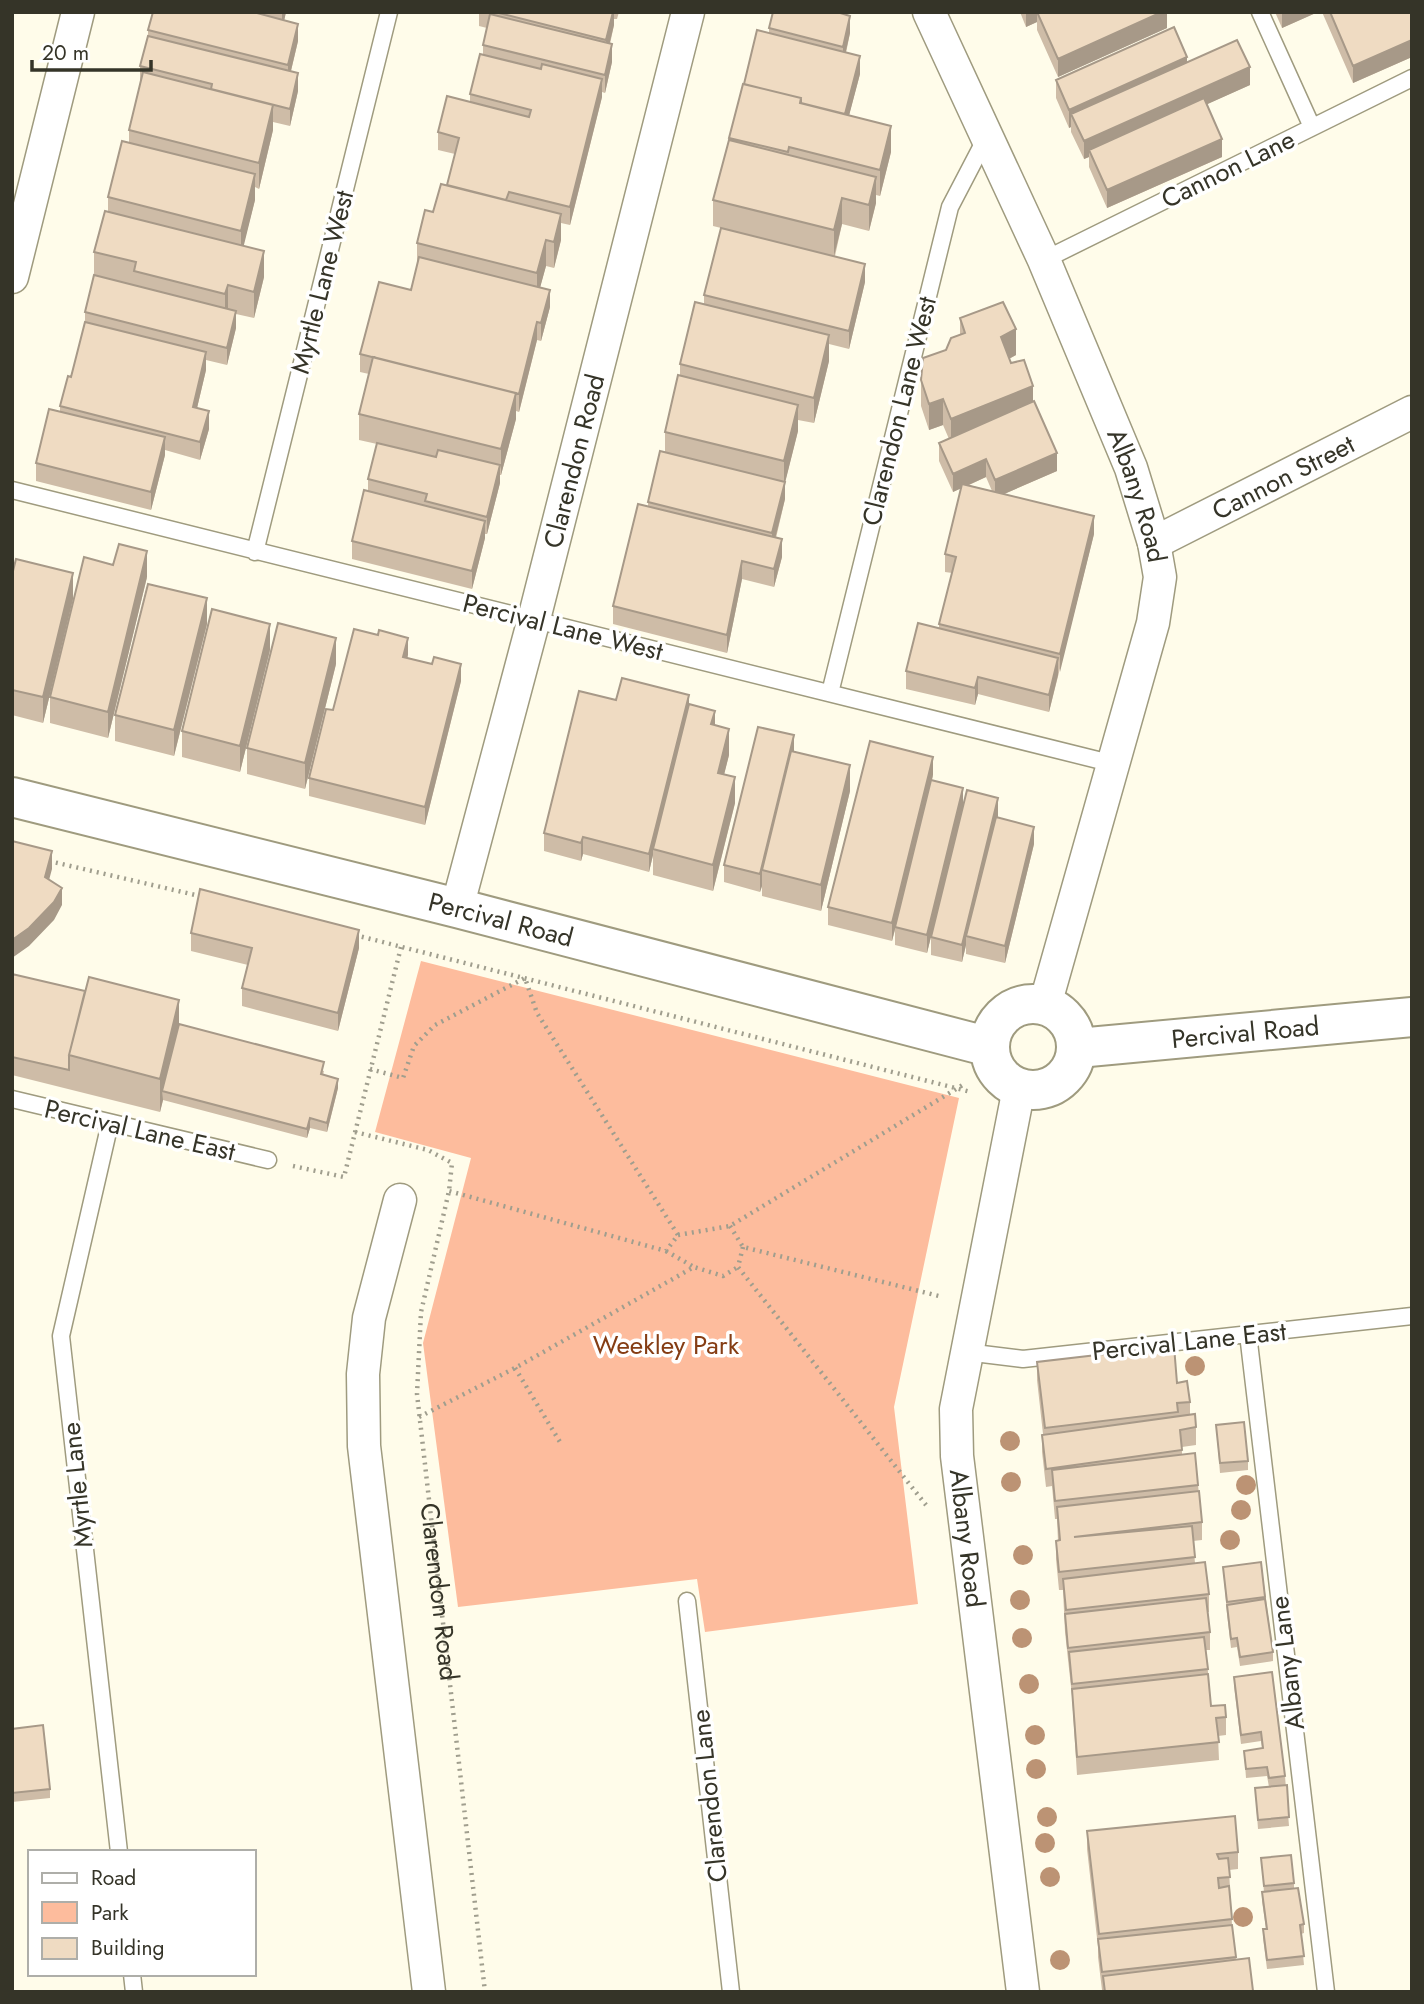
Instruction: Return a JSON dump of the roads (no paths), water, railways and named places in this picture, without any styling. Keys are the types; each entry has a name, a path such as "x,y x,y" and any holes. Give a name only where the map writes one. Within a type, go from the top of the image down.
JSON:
{"street":[{"path":"12,277 78,12"},
{"name":"Clarendon Road","path":"457,908 534,619 688,12"},
{"name":"Albany Road","path":"929,12 1044,260 1132,468 1154,543 1160,577 1153,623 1045,1004"},
{"name":"Cannon Street","path":"1154,543 1412,412"},
{"name":"Percival Road","path":"12,797 457,908 994,1073"},
{"path":"1045,1004 1059,1011 1070,1023 1077,1048 1069,1072 1057,1084 1043,1089 994,1073 992,1032 1005,1013 1018,1006 1045,1004"},
{"name":"Percival Road","path":"1077,1048 1412,1017"},
{"name":"Albany Road","path":"994,1073 976,1306 956,1409 957,1456 1023,1992"},
{"path":"400,1200 369,1318 363,1374 364,1446 429,1992"}],"lane":[{"name":"Myrtle Lane West","path":"255,552 389,12"},
{"path":"1260,12 1312,127"},
{"name":"Cannon Lane","path":"1044,260 1412,78"},
{"name":"Clarendon Lane West","path":"830,693 950,207 988,136"},
{"name":"Percival Lane West","path":"12,490 1114,764"},
{"name":"Percival Lane East","path":"12,1100 268,1160"},
{"name":"Myrtle Lane","path":"110,1123 61,1336 119,1850"},
{"name":"Percival Lane East","path":"966,1352 1023,1359 1412,1316"},
{"name":"Albany Lane","path":"1248,1334 1326,1992"},
{"name":"Clarendon Lane","path":"687,1601 731,1992"}],"park label":[{"name":"Weekley Park","path":"666,1345"}]}
